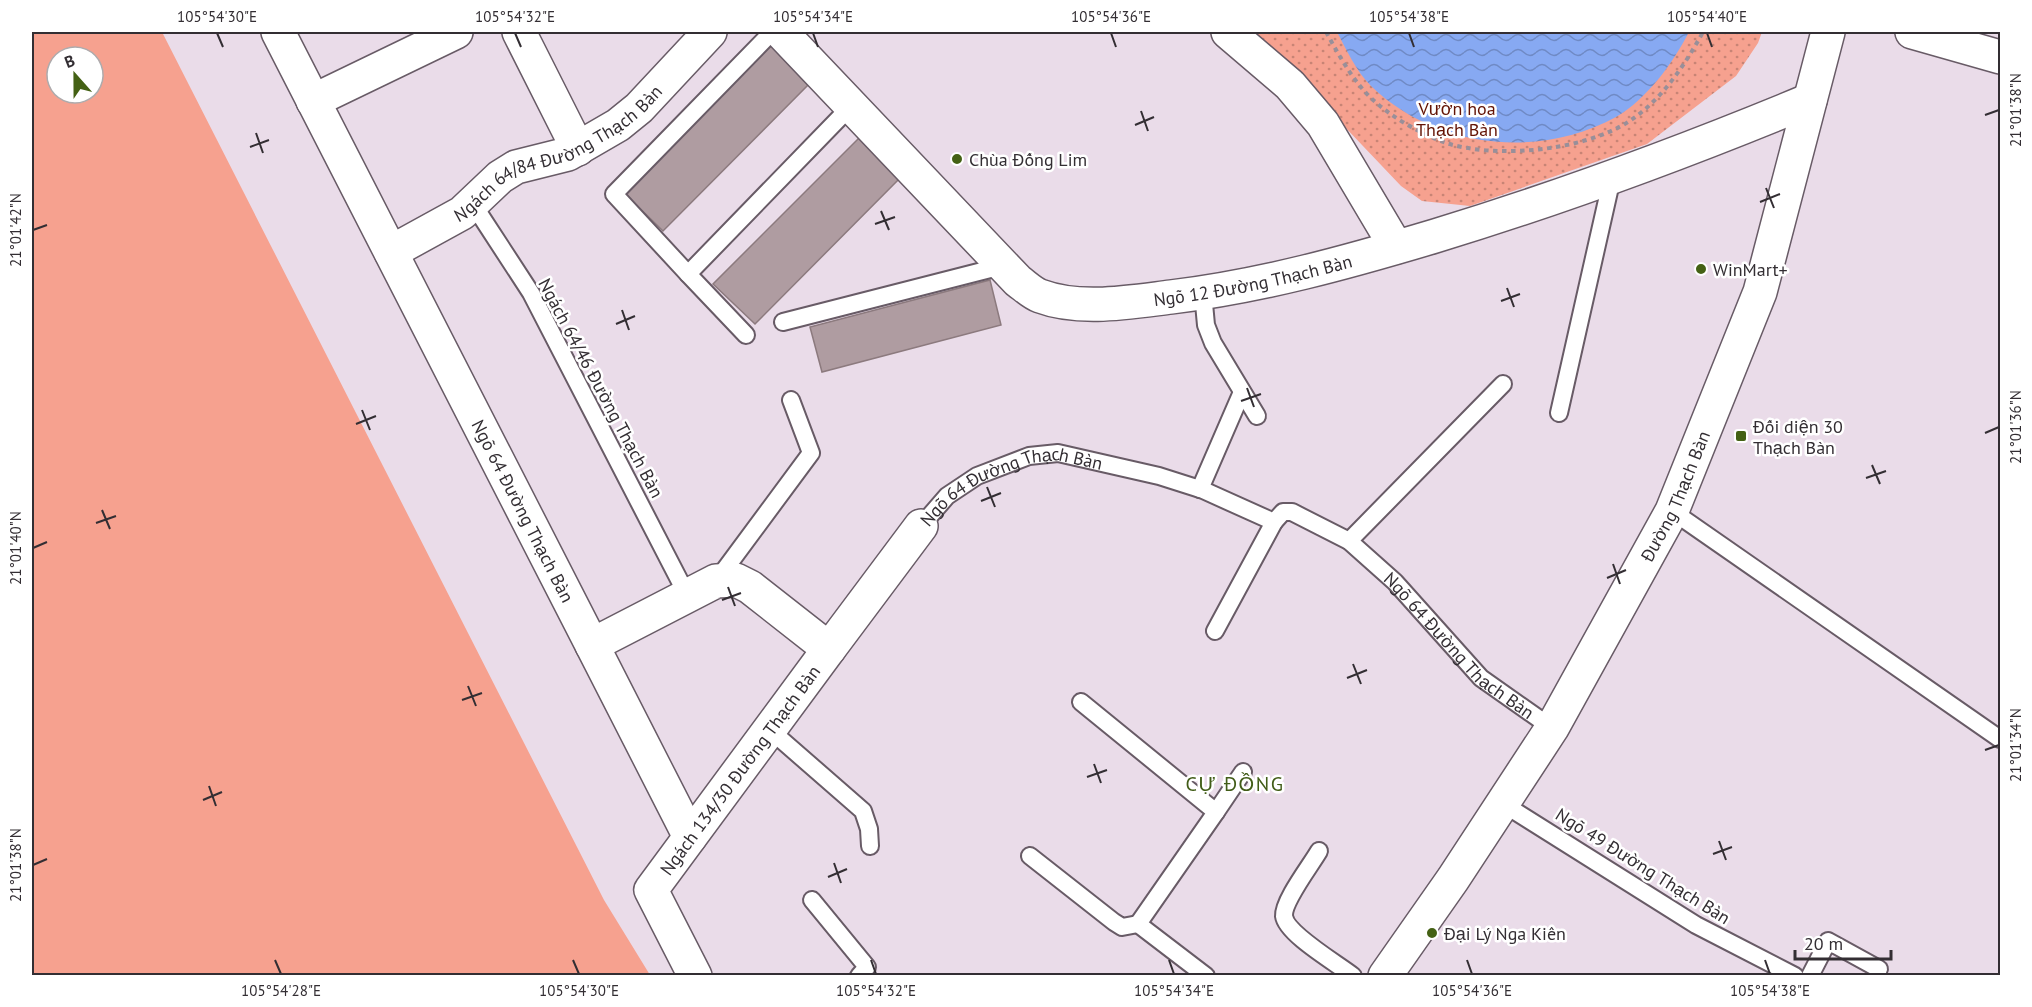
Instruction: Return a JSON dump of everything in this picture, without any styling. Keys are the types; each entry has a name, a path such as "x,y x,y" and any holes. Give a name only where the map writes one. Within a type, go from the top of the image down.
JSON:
{"street":[{"name":"Ngõ 64 Đường Thạch Bàn","path":"278,32 690,837"},
{"path":"314,101 456,32"},
{"path":"519,32 578,149"},
{"name":"Ngách 64/84 Đường Thạch Bàn","path":"391,252 473,204 500,177 516,167 578,149 618,124 639,108 710,32"},
{"name":"Ngõ 12 Đường Thạch Bàn","path":"781,32 1017,281 1039,296 1068,302 1139,301 1203,293 1338,265 1612,178 1697,147 1810,100"},
{"path":"1227,32 1290,85 1323,124 1396,247"},
{"name":"Đường Thạch Bàn","path":"1385,975 1552,728 1672,511 1760,292 1828,32"},
{"path":"1912,32 2001,57"},
{"name":"Ngõ 64 Đường Thạch Bàn","path":"829,649 921,526"},
{"path":"592,645 716,581 735,580 750,587 829,649"},
{"name":"Ngách 134/30 Đường Thạch Bàn","path":"695,975 651,890 829,649"}],"lane":[{"path":"746,335 614,194 772,32"},
{"path":"688,274 852,105"},
{"path":"1559,413 1612,178"},
{"name":"Ngách 64/46 Đường Thạch Bàn","path":"473,204 531,293 687,595"},
{"path":"783,322 1002,266"},
{"path":"1203,293 1209,334 1257,416"},
{"path":"1349,541 1503,384"},
{"path":"1200,489 1242,392"},
{"path":"716,581 811,453 791,400"},
{"name":"Ngõ 64 Đường Thạch Bàn","path":"921,526 946,496 964,484 1029,456 1046,453 1083,458 1159,476 1200,489 1274,522 1283,512 1292,512 1349,541 1395,582 1448,644 1481,678 1552,728"},
{"path":"1672,511 2001,739"},
{"path":"1215,631 1274,522"},
{"path":"1081,702 1216,812"},
{"path":"770,729 863,811 869,829 870,846"},
{"path":"1030,856 1114,922 1122,927 1138,924 1243,772"},
{"name":"Ngõ 49 Đường Thạch Bàn","path":"1502,804 1696,925 1796,975"},
{"path":"1319,851 1287,903 1284,916 1290,929 1353,975"},
{"path":"812,900 867,967 859,975"},
{"path":"1138,924 1206,975"},
{"path":"1810,975 1828,941 1879,969"}],"path":[{"path":"1326,32 1345,66 1372,99 1409,125 1447,143 1489,150 1534,150 1585,141 1628,122 1664,90 1691,54 1703,32"}],"green space":[{"path":"32,32 162,32 604,900 650,975 32,975"},
{"name":"Vườn hoa Thạch Bàn","path":"1250,32 1762,32 1758,43 1736,76 1647,144 1470,206 1422,201 1401,186 1267,45"}],"water":[{"path":"1337,32 1689,32 1675,56 1649,90 1616,117 1586,131 1554,139 1521,142 1488,141 1456,134 1425,123 1397,107 1371,86 1361,74"}],"building":[{"path":"773,38 814,79 663,231 622,191"},
{"path":"865,132 906,172 755,324 713,284"},
{"path":"990,280 1001,325 822,372 810,327"}],"place":[{"name":"Chùa Đống Lim","path":"957,159"},
{"name":"WinMart+","path":"1701,269"},
{"name":"Đối diện 30 Thạch Bàn","path":"1741,436"},
{"name":"Đại Lý Nga Kiên","path":"1432,933"}],"district":[{"name":"CỰ ĐỒNG","path":"1235,784"}]}
